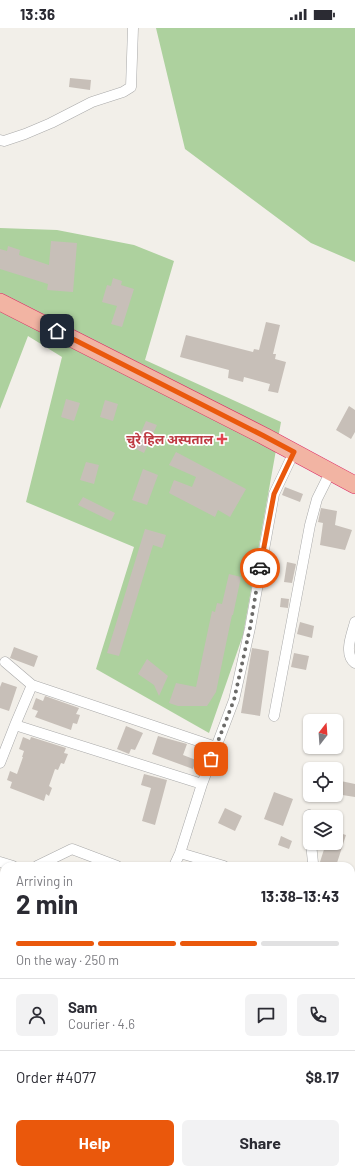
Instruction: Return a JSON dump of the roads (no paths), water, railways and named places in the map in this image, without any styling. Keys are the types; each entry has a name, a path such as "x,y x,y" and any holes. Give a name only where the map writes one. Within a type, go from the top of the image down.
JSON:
{"highway":[{"path":"0,302 264,436 355,485"}],"street":[{"path":"0,140 4,141 25,134 51,123 92,102 123,92 131,87 133,28"},
{"path":"176,862 202,784 234,700 250,628 274,494 294,452"},
{"path":"274,716 310,525 317,499 331,471"},
{"path":"355,622 349,652 351,659 355,663"},
{"path":"5,662 32,685 216,747"},
{"path":"0,763 32,685"},
{"path":"15,726 202,784"},
{"path":"45,862 72,849 106,862"},
{"path":"311,850 312,862"},
{"path":"180,853 210,862"}],"place":[{"name":"चुरे हिल अस्पताल","path":"222,439"}]}
